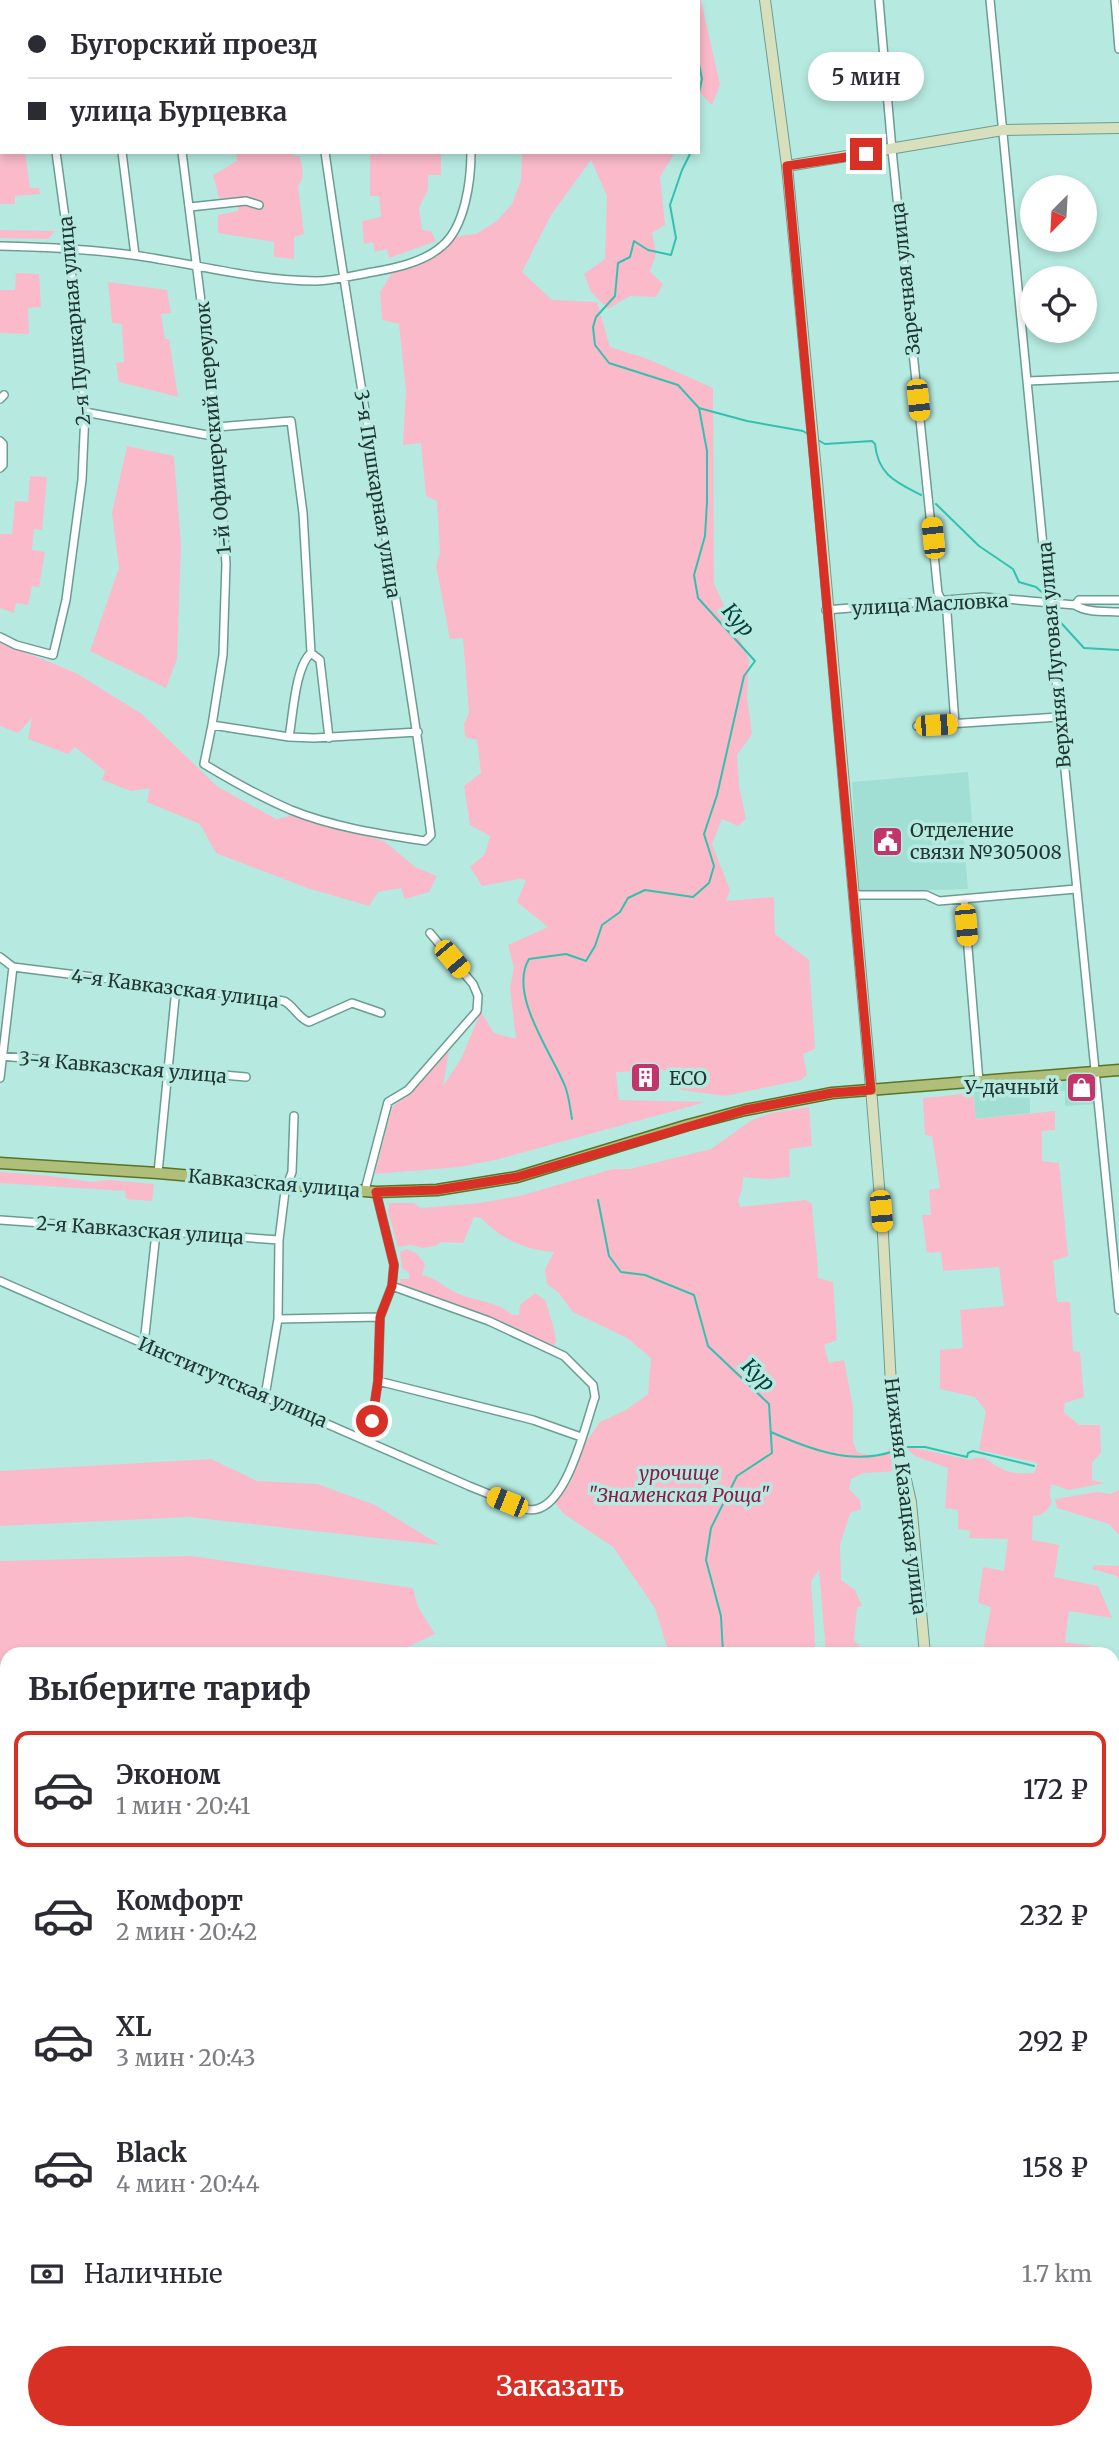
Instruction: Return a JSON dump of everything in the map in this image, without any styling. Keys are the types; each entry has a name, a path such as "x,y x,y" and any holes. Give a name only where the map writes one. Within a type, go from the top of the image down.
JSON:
{"main road":[{"name":"Кавказская улица","path":"0,1163 371,1191 437,1190 517,1177 745,1110 832,1093 1119,1070"}],"street":[{"name":"Нижняя Казацкая улица","path":"765,0 787,166 871,1090 883,1235 893,1422 911,1502 924,1647"},
{"name":"Заречная улица","path":"879,0 937,579 947,613 955,724"},
{"name":"Верхняя Луговая улица","path":"990,0 1093,1072 1119,1310"},
{"path":"1115,0 1119,49"},
{"path":"787,166 1003,130 1119,128"},
{"name":"2-я Пушкарная улица","path":"0,637 16,645 53,655 66,600 82,480 85,412 69,247 56,154"},
{"path":"122,154 135,255"},
{"name":"1-й Офицерский переулок","path":"182,154 217,431 226,564 223,655 204,764 293,811 352,828 425,841 431,835"},
{"name":"3-я Пушкарная улица","path":"325,154 342,277 418,732 431,835"},
{"path":"0,246 69,247 268,277 315,281 391,269 433,253 453,234 465,198 471,154"},
{"path":"190,207 246,201 259,205"},
{"path":"1028,381 1119,377"},
{"path":"85,412 207,435 217,431 291,421 303,513 310,653 304,659 300,672 289,737"},
{"path":"0,441 3,444 3,465 0,468"},
{"name":"улица Масловка","path":"826,610 982,597 1075,605 1091,611 1119,612"},
{"name":"улица Масловка","path":"1075,605 1079,600 1119,600"},
{"path":"310,653 320,660 329,738"},
{"path":"917,726 1059,717"},
{"path":"212,725 289,737 329,738 418,732"},
{"path":"853,895 926,895 939,901 1076,890"},
{"path":"964,899 979,1082"},
{"path":"369,1441 378,1381 380,1317 392,1286 394,1265 371,1191 388,1101 408,1090 477,1011 478,996 473,984 430,933"},
{"path":"0,957 13,967 0,1079"},
{"name":"4-я Кавказская улица","path":"13,967 284,1001 289,1003 302,1020 309,1022 352,1003 381,1013"},
{"path":"158,1173 176,988"},
{"name":"3-я Кавказская улица","path":"1,1057 246,1077"},
{"path":"265,1396 278,1319 279,1240 285,1191 292,1172 294,1115"},
{"name":"2-я Кавказская улица","path":"0,1220 279,1240"},
{"path":"144,1344 156,1233"},
{"name":"Институтская улица","path":"0,1281 526,1509 544,1509 552,1502 568,1478 581,1437"},
{"path":"378,1381 533,1420 581,1437 595,1397 593,1385 564,1356 489,1321 392,1286"},
{"path":"278,1319 380,1317"}],"shaded area":[{"path":"968,772 973,834 964,839 968,889 859,892 852,782"},
{"path":"1097,1074 1099,1104 1065,1106 1065,1091 1030,1092 1030,1113 975,1119 974,1087"}],"green space":[{"path":"700,0 720,85 712,105 700,93"},
{"path":"0,154 25,154 30,188 39,188 40,194 15,196 15,204 0,204"},
{"path":"236,154 299,156 303,172 298,186 304,234 294,237 294,259 274,257 274,242 218,233 218,215 238,211 238,200 219,198 213,175 237,161"},
{"path":"370,154 441,154 441,175 428,175 428,189 419,208 422,230 431,231 436,241 389,258 387,249 375,252 373,242 364,244 362,221 381,217 379,196 370,196"},
{"path":"522,154 674,154 660,177 665,225 652,233 656,253 650,272 663,284 656,297 630,296 608,309 591,292 584,274 605,259 607,196 591,160 551,215 522,272 552,300 597,302 610,347 648,359 713,388 714,584 749,659 747,697 752,734 737,755 739,786 746,819 738,826 722,819 712,844 730,890 726,901 774,897 775,934 809,960 815,1049 803,1054 807,1075 801,1080 725,1096 681,1090 675,1086 673,1070 616,1072 619,1100 706,1102 495,1160 459,1167 375,1174 392,1107 411,1093 449,1051 443,1086 461,1059 481,1012 494,1033 516,1039 510,988 514,968 508,945 548,927 517,902 526,880 482,886 470,867 485,854 490,836 470,825 464,786 481,773 477,740 465,737 464,724 469,713 463,638 450,639 436,566 440,552 437,501 426,496 421,443 403,445 406,391 399,324 382,320 380,292 395,268 447,246 458,236 476,234 497,221 512,204 521,180"},
{"path":"0,230 55,231 48,239 0,238"},
{"path":"16,273 39,274 41,307 28,308 29,334 0,333 0,290 15,290"},
{"path":"108,282 167,290 171,313 161,314 165,339 169,339 178,397 119,382 116,363 124,362 122,324 112,323"},
{"path":"127,446 174,456 181,546 177,659 166,688 90,651 119,568 112,513"},
{"path":"30,476 47,477 42,530 34,529 32,550 45,552 39,587 32,586 28,605 16,603 14,613 0,608 0,534 12,534 15,501 28,502"},
{"path":"0,642 76,673 142,714 218,787 276,819 301,814 384,841 415,867 437,876 429,892 405,899 401,888 378,892 369,906 307,888 216,853 200,824 147,802 150,788 131,791 102,780 105,771 75,747 68,754 28,739 32,718 18,733 0,726"},
{"path":"973,1093 976,1119 1055,1111 1055,1130 1042,1131 1042,1161 1059,1163 1068,1256 1053,1261 1057,1302 1070,1302 1073,1351 1080,1352 1084,1397 1065,1403 1064,1412 1079,1425 1100,1425 1101,1453 1092,1462 1092,1480 1105,1483 1069,1490 1051,1484 1052,1502 1042,1514 1033,1516 1032,1540 1059,1545 1054,1577 1098,1586 1112,1618 1069,1611 1065,1642 1091,1647 983,1647 991,1607 978,1603 983,1567 1004,1571 1008,1539 969,1538 971,1531 958,1529 958,1510 945,1508 948,1468 915,1456 908,1450 910,1447 970,1460 983,1458 1004,1470 1017,1473 1034,1473 1038,1463 979,1450 986,1411 975,1397 940,1389 940,1350 963,1348 960,1310 1004,1306 999,1267 943,1271 941,1252 927,1253 922,1215 931,1215 929,1190 940,1188 932,1136 925,1135 923,1098"},
{"name":"урочище \"Знаменская Роща\"","path":"809,1107 812,1146 789,1149 790,1177 743,1177 738,1200 740,1207 806,1200 812,1204 818,1278 833,1282 837,1340 824,1345 829,1363 844,1360 853,1407 853,1441 857,1452 868,1455 887,1453 890,1444 895,1442 901,1471 864,1473 851,1479 849,1489 860,1500 861,1509 850,1513 840,1545 841,1580 855,1590 862,1606 857,1607 854,1640 860,1647 825,1647 819,1570 811,1581 816,1647 667,1647 655,1608 613,1547 564,1514 555,1503 572,1480 579,1452 600,1422 626,1410 648,1394 651,1358 627,1338 573,1312 559,1293 547,1284 545,1269 554,1252 533,1249 514,1242 481,1218 474,1217 463,1243 442,1242 423,1248 411,1245 398,1247 388,1211 389,1203 414,1203 421,1208 480,1203 519,1196 613,1169 630,1169 711,1149 752,1120 772,1113"},
{"path":"0,1172 92,1182 109,1180 154,1184 152,1201 126,1199 125,1191 0,1183"},
{"path":"407,1249 416,1253 425,1264 422,1275 458,1294 498,1306 512,1315 519,1315 520,1305 535,1293 546,1301 556,1342 552,1347 400,1286 400,1279 409,1279 409,1273 402,1268 400,1252"},
{"path":"211,1459 257,1481 317,1484 375,1505 440,1545 189,1517 0,1526 0,1471"},
{"path":"1119,1490 1119,1535 1109,1524 1057,1508 1055,1499 1096,1492 1111,1494"},
{"path":"191,1556 413,1588 418,1607 435,1634 408,1647 0,1647 0,1561"},
{"path":"1095,1565 1119,1566 1119,1579 1117,1576 1092,1569"}],"waterway":[{"name":"Кур","path":"700,69 700,88"},
{"name":"Кур","path":"572,1119 565,1086 527,1006 524,973 529,959 566,954 586,961 595,946 602,925 620,912 628,898 645,890 693,897 709,883 714,866 704,834 717,795 744,676 755,661 698,598 694,575 705,536 707,502 707,451 699,408 678,385 609,363 595,345 593,327 596,317 615,296 618,263 630,257 634,241 648,250 671,255 676,238 670,205 690,154"},
{"path":"699,408 808,434"},
{"path":"816,439 825,444 872,441 884,470 896,481 921,495"},
{"path":"936,504 979,546 1013,569 1019,582 1036,587 1044,594"},
{"path":"1052,613 1084,648 1119,650"},
{"name":"Кур","path":"598,1200 609,1256 621,1272 645,1275 694,1295 708,1346 769,1404 772,1453 737,1476 711,1528 706,1560 721,1616 723,1647"},
{"path":"771,1432 800,1444 847,1456 863,1457 894,1451"},
{"path":"904,1447 925,1447 967,1457 968,1453 973,1451 1034,1466"}],"place":[{"name":"Отделение связи №305008","path":"887,841"},
{"name":"ECO","path":"646,1078"},
{"name":"У-дачный","path":"1082,1087"}],"route":[{"path":"372,1421 378,1381 380,1317 392,1286 394,1265 376,1192 459,1188 517,1177 745,1110 832,1093 871,1090 787,166 866,154"}]}
